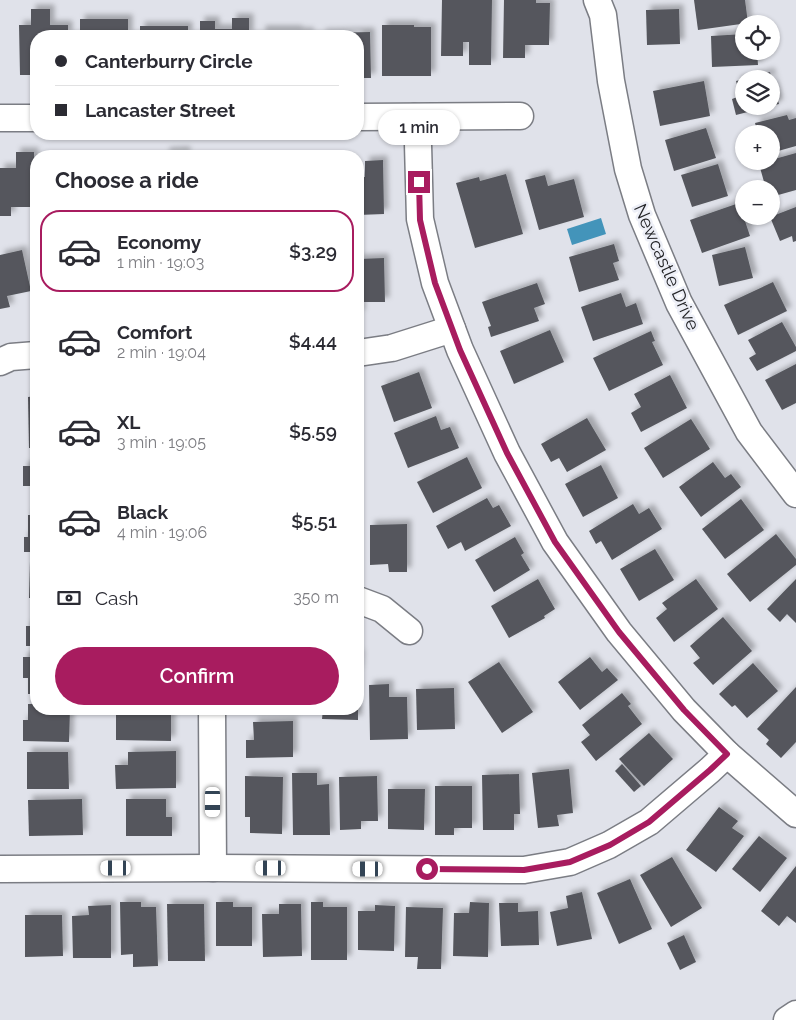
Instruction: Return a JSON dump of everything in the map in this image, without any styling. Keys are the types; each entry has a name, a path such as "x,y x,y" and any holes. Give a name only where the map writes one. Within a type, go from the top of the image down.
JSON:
{"street":[{"name":"Newcastle Drive","path":"603,5 611,82 628,168 642,215 679,303 749,432 796,494"},
{"path":"364,117 520,116"},
{"path":"414,117 418,144 420,220 435,283 460,350 507,453 555,542 619,632 684,710 727,754 796,814"},
{"path":"0,118 30,118"},
{"path":"364,352 392,348 452,329"},
{"path":"0,362 12,357 30,356"},
{"path":"364,602 382,609 409,631"},
{"path":"212,715 213,868"},
{"path":"0,869 524,870 570,862 610,845 649,822 727,754"},
{"path":"787,1020 796,1014"}],"water":[{"path":"601,218 606,234 572,245 567,229"}],"building":[{"path":"442,0 492,0 491,65 469,65 469,42 463,42 463,56 441,56"},
{"path":"504,0 536,0 536,3 550,3 549,45 525,45 525,58 503,58"},
{"path":"694,0 745,0 747,15 735,15 735,25 698,30"},
{"path":"31,9 50,9 50,25 68,25 68,30 30,30 30,75 20,75 19,25 31,25"},
{"path":"679,9 680,44 647,45 646,10"},
{"path":"232,18 249,18 249,30 200,30 200,21 215,21 215,29 232,29"},
{"path":"80,19 128,19 128,30 80,30"},
{"path":"382,25 431,27 431,76 382,76"},
{"path":"140,26 188,26 188,30 140,30"},
{"path":"364,32 370,32 371,78 364,78"},
{"path":"735,35 735,60 758,60 758,65 712,67 711,36"},
{"path":"704,81 710,116 660,126 653,91"},
{"path":"735,98 735,111 732,99"},
{"path":"787,115 789,120 796,118 796,146 780,150 780,125 756,125 755,123"},
{"path":"706,128 716,158 674,171 665,140"},
{"path":"16,152 30,152 30,207 11,207 11,216 0,216 0,168 16,168"},
{"path":"796,153 796,190 780,194 780,180 763,180 761,170 780,170 780,157"},
{"path":"383,160 384,214 364,215 365,161"},
{"path":"718,164 728,196 692,207 681,175"},
{"path":"506,174 523,234 475,248 456,183 479,177 480,181"},
{"path":"545,175 548,186 574,179 584,217 539,230 525,180"},
{"path":"735,204 735,225 746,225 750,236 702,253 690,220"},
{"path":"796,207 796,241 793,242 792,236 780,241 773,225 780,225 780,213"},
{"path":"614,244 619,261 613,263 619,280 579,292 569,257"},
{"path":"745,247 753,278 719,286 712,255"},
{"path":"22,250 30,291 7,296 10,307 0,309 0,255"},
{"path":"384,258 385,302 364,302 364,259"},
{"path":"773,282 787,311 738,335 724,305"},
{"path":"537,283 545,304 534,308 539,321 491,337 488,327 491,326 482,302"},
{"path":"621,293 626,307 636,303 643,324 593,341 581,307"},
{"path":"782,322 796,347 796,351 757,371 749,358 756,354 748,340"},
{"path":"550,330 564,362 514,384 500,351"},
{"path":"651,331 655,341 652,342 663,365 609,391 593,358"},
{"path":"796,364 796,403 782,410 765,380"},
{"path":"419,372 432,408 394,422 381,386"},
{"path":"670,375 687,408 641,432 631,413 641,407 634,394"},
{"path":"28,397 30,397 30,448 29,448"},
{"path":"436,416 441,430 450,427 459,448 408,468 394,433"},
{"path":"587,418 606,450 567,472 559,458 551,462 541,444"},
{"path":"691,419 710,449 663,478 644,448"},
{"path":"467,457 482,488 433,513 417,482"},
{"path":"713,462 725,478 731,474 741,487 701,517 679,487"},
{"path":"601,465 618,498 583,517 565,484"},
{"path":"23,466 30,466 30,486 23,486"},
{"path":"487,498 493,508 499,505 511,526 465,551 461,542 448,549 436,526"},
{"path":"741,499 764,530 725,559 702,529"},
{"path":"633,504 639,514 649,508 662,529 612,560 601,541 596,544 589,531"},
{"path":"28,515 30,515 30,552 24,552 24,537 28,537"},
{"path":"407,524 407,572 389,572 388,564 370,565 370,525"},
{"path":"776,534 796,559 796,565 750,602 727,574"},
{"path":"515,537 524,553 521,555 530,570 494,592 475,560"},
{"path":"655,549 674,580 639,601 620,569"},
{"path":"30,561 30,598 29,598"},
{"path":"538,579 555,609 544,616 545,618 509,638 491,606"},
{"path":"696,579 718,609 674,642 656,618 667,609 662,603"},
{"path":"796,579 796,623 787,614 780,622 767,609"},
{"path":"723,617 752,651 713,685 693,663 700,658 690,646"},
{"path":"26,626 30,626 30,646 26,646"},
{"path":"23,657 30,657 30,694 28,694 28,678 23,678"},
{"path":"590,657 602,672 607,668 618,680 580,710 558,682"},
{"path":"499,662 533,712 502,733 468,682"},
{"path":"753,663 778,691 747,718 735,705 732,707 719,694"},
{"path":"389,684 389,697 407,697 408,739 370,740 369,685"},
{"path":"796,687 796,742 781,758 766,744 769,740 757,729"},
{"path":"454,688 455,729 417,730 416,689"},
{"path":"622,693 631,704 628,706 642,724 596,761 581,742 590,735 582,725"},
{"path":"28,704 30,704 30,715 70,715 69,742 23,741 23,720 28,720"},
{"path":"116,715 171,715 171,741 116,740"},
{"path":"322,715 358,715 358,720 322,719"},
{"path":"293,721 293,757 246,758 246,740 254,740 253,722"},
{"path":"649,733 673,759 644,786 619,759"},
{"path":"176,751 176,788 116,789 115,765 128,765 128,752"},
{"path":"27,752 68,752 69,789 27,789"},
{"path":"622,764 641,786 634,792 615,771"},
{"path":"569,769 573,813 557,815 559,826 538,828 532,773"},
{"path":"292,773 317,773 317,785 329,784 330,835 293,835"},
{"path":"519,774 520,814 514,814 514,830 483,830 482,775"},
{"path":"245,776 283,777 282,834 250,833 250,817 245,817"},
{"path":"377,776 378,821 361,821 361,829 340,830 339,777"},
{"path":"435,786 472,786 472,828 454,828 454,835 435,835"},
{"path":"388,789 425,789 424,830 388,829"},
{"path":"82,799 83,835 29,836 28,800"},
{"path":"126,799 166,799 166,817 172,817 172,836 126,836"},
{"path":"719,807 738,821 732,828 744,836 716,872 686,850"},
{"path":"759,836 787,858 760,892 732,869"},
{"path":"672,857 702,908 671,927 640,875"},
{"path":"796,866 796,923 787,916 779,926 761,911"},
{"path":"630,879 652,929 619,944 597,893"},
{"path":"582,892 592,939 557,946 550,912 568,908 566,896"},
{"path":"120,902 141,902 141,907 156,907 158,966 133,967 133,954 121,955"},
{"path":"216,902 233,902 233,907 252,907 252,946 216,946"},
{"path":"311,902 323,902 323,907 347,907 347,960 311,960"},
{"path":"470,902 489,903 488,957 453,956 454,913 469,913"},
{"path":"499,903 518,903 518,912 538,911 539,945 501,946"},
{"path":"167,904 204,904 205,961 168,961"},
{"path":"279,904 301,904 302,956 263,957 262,914 279,914"},
{"path":"111,905 111,958 73,958 72,916 89,915 88,906"},
{"path":"375,905 395,906 394,951 358,950 358,911 375,911"},
{"path":"406,907 443,908 441,969 417,969 418,957 405,957"},
{"path":"25,915 62,915 63,956 25,957"},
{"path":"684,935 696,962 680,970 667,943"}],"route":[{"path":"419,182 420,220 435,283 460,350 507,453 555,542 619,632 684,710 727,754 649,822 610,845 570,862 524,870 427,869"}]}
